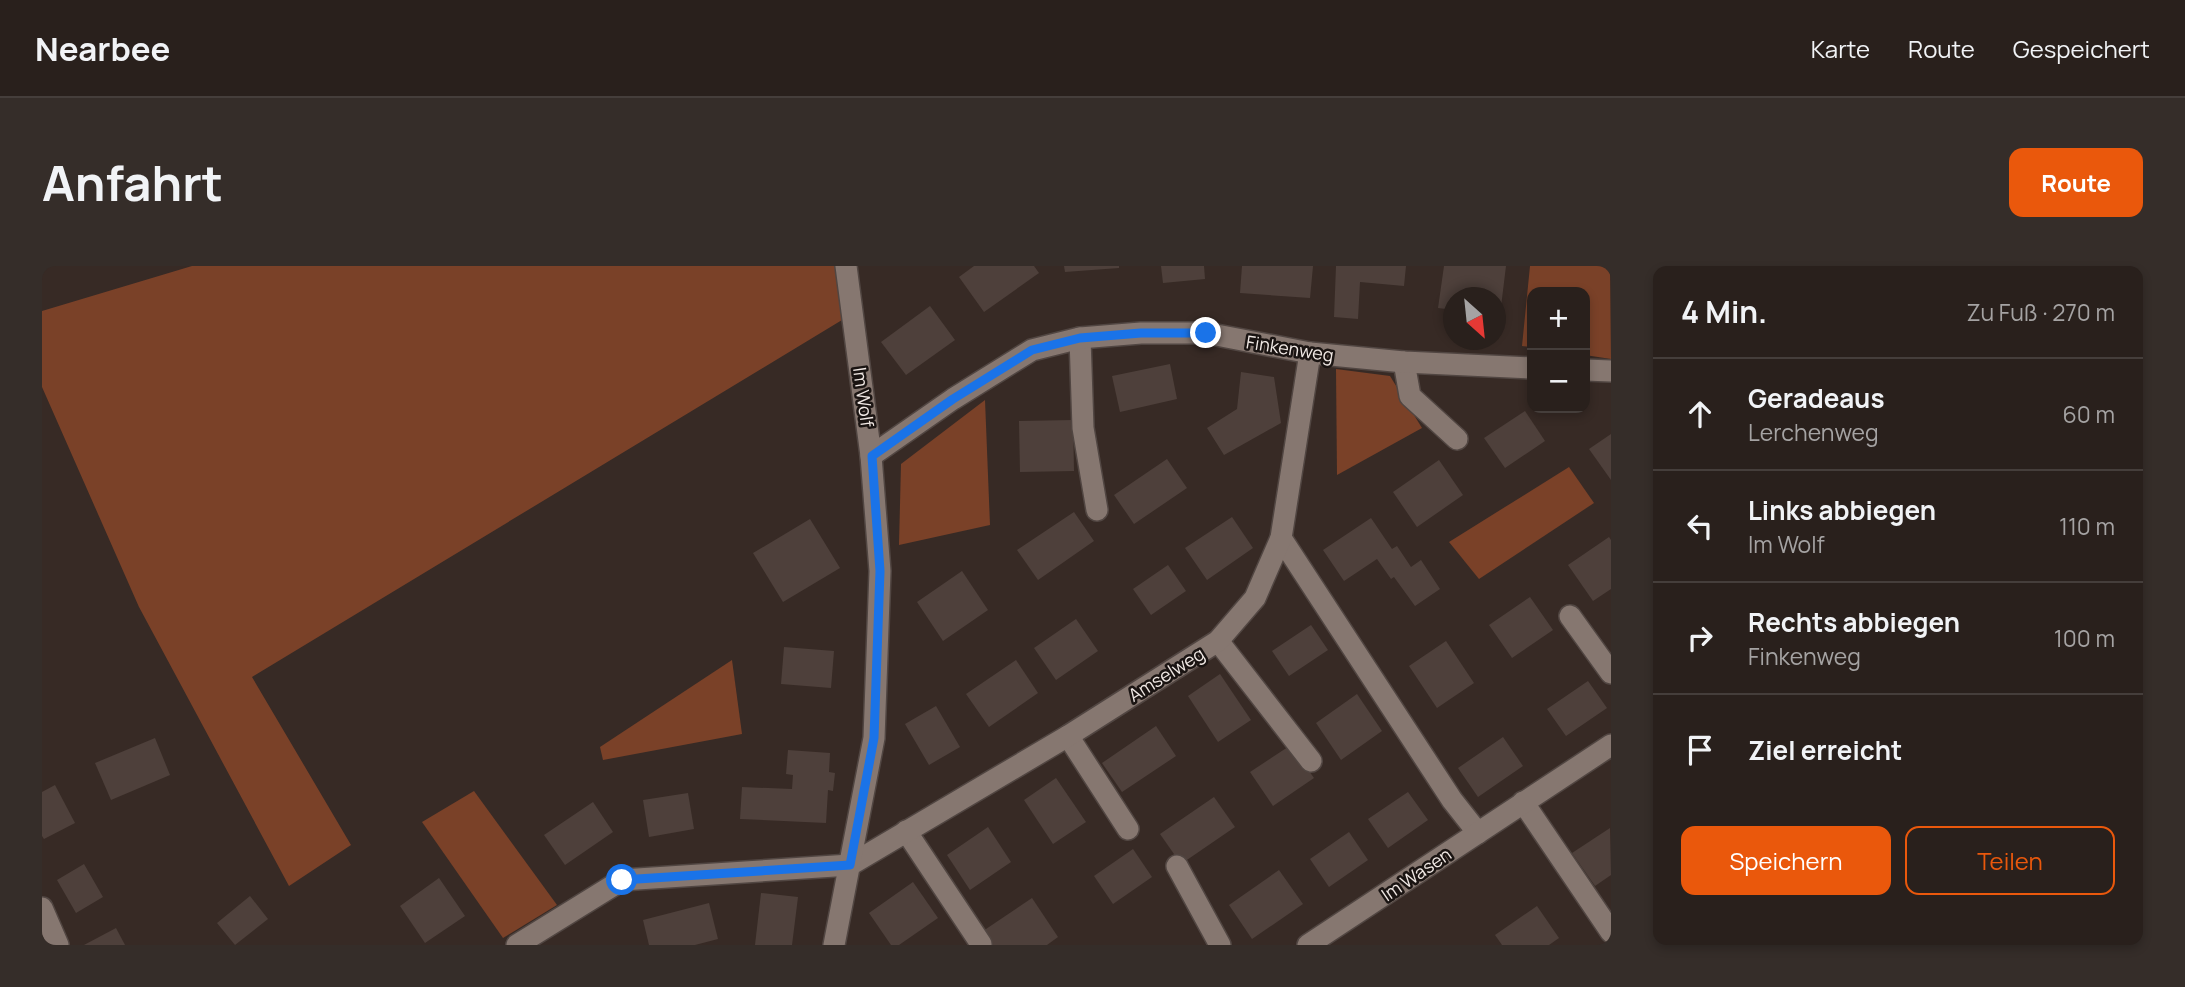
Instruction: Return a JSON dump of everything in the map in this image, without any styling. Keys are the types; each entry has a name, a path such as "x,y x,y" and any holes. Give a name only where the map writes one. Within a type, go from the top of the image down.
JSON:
{"street":[{"name":"Im Wolf","path":"834,945 874,738 880,571 872,456 846,266"},
{"name":"Finkenweg","path":"872,456 953,399 1032,350 1080,338 1141,333 1206,333 1310,353 1404,362 1527,368"},
{"path":"1080,338 1083,428 1097,510"},
{"name":"Amselweg","path":"850,865 1068,736 1217,641 1255,598 1281,538 1310,353"},
{"path":"1404,362 1410,396 1457,439"},
{"path":"1590,370 1611,371"},
{"path":"1281,538 1451,800 1478,832"},
{"path":"1570,616 1611,673"},
{"path":"1217,641 1311,761"},
{"path":"1068,736 1128,829"},
{"name":"Im Wasen","path":"1308,945 1611,745"},
{"path":"1524,802 1611,932"},
{"path":"906,831 981,944"},
{"path":"517,945 622,880 850,865"},
{"path":"1177,866 1220,945"},
{"path":"42,908 58,945"}],"shaded area":[{"path":"192,266 837,266 842,320 252,677 351,845 289,886 139,607 42,387 42,311"},
{"path":"1530,266 1610,266 1611,359 1590,356 1590,287 1528,287"},
{"path":"1527,296 1527,346 1522,346"},
{"path":"1336,369 1390,376 1422,428 1337,475"},
{"path":"985,400 990,525 899,545 901,464"},
{"path":"1569,467 1594,503 1479,579 1449,542"},
{"path":"732,660 742,734 603,760 600,747"},
{"path":"474,791 557,905 503,938 422,822"}],"building":[{"path":"974,266 1034,266 1039,273 984,312 959,277"},
{"path":"1064,266 1119,266 1119,268 1065,272"},
{"path":"1161,266 1204,266 1205,279 1163,283"},
{"path":"1242,266 1313,266 1310,298 1240,293"},
{"path":"1336,266 1406,266 1404,286 1360,282 1358,319 1334,317"},
{"path":"1444,266 1506,266 1503,287 1443,287 1443,309 1438,308"},
{"path":"930,306 955,340 906,375 881,342"},
{"path":"1170,364 1177,399 1120,412 1112,376"},
{"path":"1241,372 1274,377 1281,423 1224,455 1207,428 1237,409"},
{"path":"1525,411 1545,441 1505,468 1484,438"},
{"path":"1073,420 1074,471 1020,472 1019,421"},
{"path":"1611,434 1611,480 1589,449"},
{"path":"1167,459 1187,488 1134,524 1114,495"},
{"path":"1439,460 1463,495 1417,527 1393,492"},
{"path":"1074,512 1094,541 1038,580 1017,550"},
{"path":"1232,517 1253,548 1207,580 1185,548"},
{"path":"1371,518 1392,549 1397,546 1411,567 1421,560 1440,589 1415,606 1377,559 1344,581 1323,550"},
{"path":"810,519 840,568 783,602 753,553"},
{"path":"1609,537 1611,589 1593,601 1568,565"},
{"path":"1168,565 1186,591 1151,615 1133,589"},
{"path":"962,571 988,610 943,641 917,602"},
{"path":"1530,597 1553,630 1512,658 1489,625"},
{"path":"1076,619 1098,651 1056,680 1034,648"},
{"path":"1311,625 1328,650 1289,676 1272,651"},
{"path":"1446,641 1474,683 1437,708 1409,666"},
{"path":"784,647 834,651 831,688 781,684"},
{"path":"1016,660 1038,693 989,727 966,694"},
{"path":"1220,674 1251,720 1218,742 1188,696"},
{"path":"1588,681 1607,708 1566,736 1547,709"},
{"path":"1357,694 1382,731 1341,760 1316,723"},
{"path":"936,706 960,747 929,765 905,724"},
{"path":"1156,726 1176,756 1122,792 1102,763"},
{"path":"1503,737 1523,766 1478,797 1458,768"},
{"path":"155,738 170,775 111,800 95,763"},
{"path":"1291,745 1314,778 1273,806 1250,772"},
{"path":"788,750 830,753 829,772 835,773 833,791 828,790 826,823 740,819 742,787 792,789 793,775 786,774"},
{"path":"1056,778 1086,822 1053,844 1024,800"},
{"path":"55,785 75,823 44,839 42,792"},
{"path":"1408,792 1428,820 1388,848 1368,819"},
{"path":"688,793 694,829 649,837 643,800"},
{"path":"1214,797 1235,827 1181,864 1160,834"},
{"path":"593,802 613,832 565,865 544,835"},
{"path":"988,827 1011,862 970,890 947,855"},
{"path":"1610,828 1611,875 1595,886 1572,853"},
{"path":"1349,832 1368,860 1329,887 1310,859"},
{"path":"1133,849 1152,877 1113,904 1094,876"},
{"path":"84,864 103,897 76,913 57,880"},
{"path":"1279,870 1303,904 1252,939 1229,905"},
{"path":"439,878 465,916 425,943 400,906"},
{"path":"913,882 938,918 899,945 891,945 869,913"},
{"path":"761,893 798,897 792,945 755,945"},
{"path":"250,896 268,919 235,945 217,923"},
{"path":"1032,898 1058,937 1047,945 993,945 983,931"},
{"path":"709,903 718,939 695,945 649,945 643,920"},
{"path":"1537,906 1559,938 1549,945 1502,945 1495,935"},
{"path":"116,928 125,945 84,945"}],"route":[{"path":"622,880 850,865 874,738 880,571 872,456 953,399 1032,350 1080,338 1141,333 1206,333"}]}
